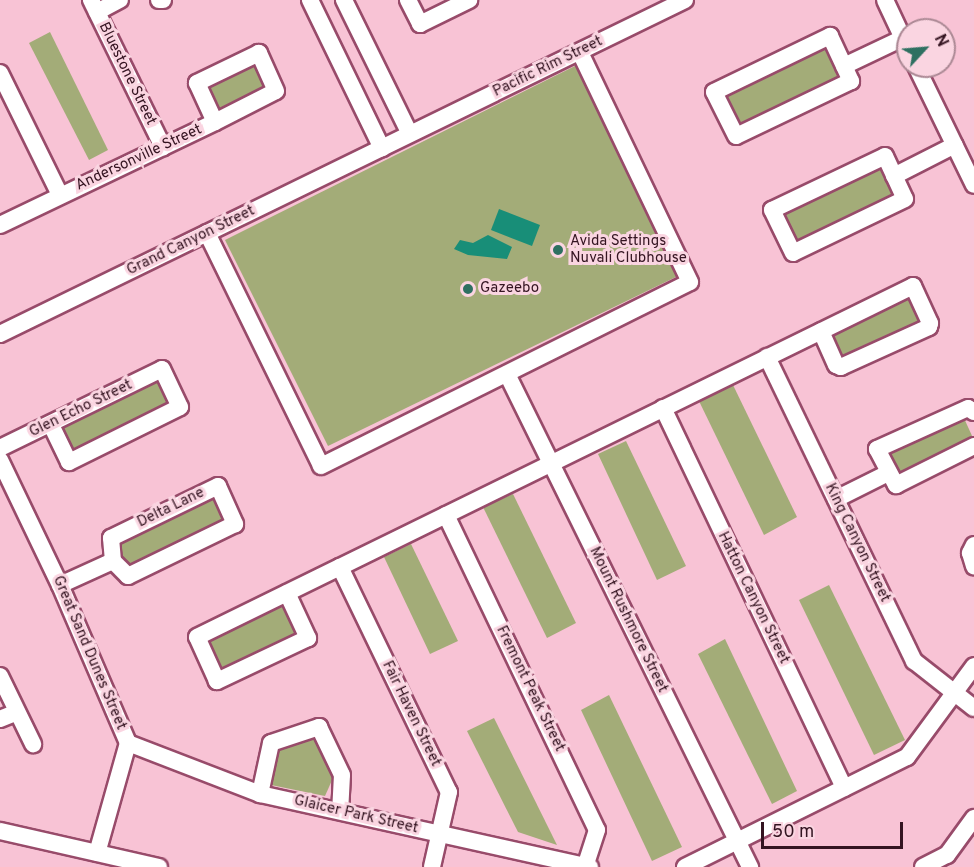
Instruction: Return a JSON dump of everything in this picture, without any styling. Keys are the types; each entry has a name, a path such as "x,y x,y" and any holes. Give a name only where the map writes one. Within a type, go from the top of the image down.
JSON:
{"street":[{"path":"94,6 120,0"},
{"path":"310,0 382,148"},
{"path":"344,0 411,134"},
{"path":"408,0 420,24 469,0"},
{"name":"Pacific Rim Street","path":"382,148 685,0"},
{"path":"885,0 896,24"},
{"name":"Bluestone Street","path":"94,6 163,147"},
{"path":"830,36 844,66 851,81 736,136 714,92 830,36"},
{"path":"844,66 896,46"},
{"path":"207,233 321,466 690,282 580,52"},
{"name":"Andersonville Street","path":"0,225 215,122 276,90 259,53 197,83 215,122"},
{"path":"0,73 60,195"},
{"path":"922,78 974,185"},
{"path":"894,176 955,145"},
{"name":"Grand Canyon Street","path":"0,334 382,148"},
{"path":"885,156 894,176 905,199 793,253 772,210 885,156"},
{"path":"287,593 308,638 217,681 197,638 287,593 551,463 913,286 930,319 928,327 842,367 836,365 821,331"},
{"name":"King Canyon Street","path":"767,357 914,661 974,708"},
{"name":"Glen Echo Street","path":"0,448 162,369 180,407 69,462 51,425"},
{"name":"Mount Rushmore Street","path":"507,374 750,867"},
{"name":"Hatton Canyon Street","path":"663,408 844,788"},
{"path":"974,412 968,408 878,448 893,483 898,485 974,446"},
{"name":"Great Sand Dunes Street","path":"0,460 60,585 128,743 97,853"},
{"path":"836,499 888,473"},
{"name":"Delta Lane","path":"218,486 236,524 128,576 113,561 111,538 218,486"},
{"name":"Fremont Peak Street","path":"446,515 597,830 587,866"},
{"path":"974,545 970,553 974,566"},
{"path":"60,585 113,561"},
{"name":"Fair Haven Street","path":"340,567 449,792 442,834 432,867"},
{"path":"685,867 907,757 974,666"},
{"path":"0,676 33,744"},
{"path":"0,719 17,712"},
{"path":"260,794 271,743 319,727 342,775 340,811"},
{"name":"Glaicer Park Street","path":"128,743 260,794 587,866"},
{"path":"923,867 946,855 974,818"},
{"path":"0,831 159,867"}],"shaded area":[{"path":"50,32 108,150 89,160 29,43"},
{"path":"826,47 841,79 741,128 726,94"},
{"path":"258,56 273,88 217,120 201,86"},
{"path":"577,65 678,276 328,446 225,240"},
{"path":"881,165 894,195 797,242 780,214"},
{"path":"499,209 540,225 532,246 491,230"},
{"path":"488,235 512,247 507,259 468,255 454,249 460,240 473,243"},
{"path":"910,294 922,322 842,361 829,331"},
{"path":"160,373 176,405 69,457 55,425"},
{"path":"733,385 797,517 764,535 698,399"},
{"path":"963,416 973,438 897,479 882,450"},
{"path":"626,441 686,566 657,580 598,454"},
{"path":"215,492 231,522 131,572 116,559 114,539"},
{"path":"513,494 576,623 547,638 483,507"},
{"path":"411,544 458,641 430,654 384,557"},
{"path":"829,585 905,740 874,755 799,600"},
{"path":"282,601 299,637 222,673 205,638"},
{"path":"725,639 797,791 772,804 698,654"},
{"path":"609,695 682,847 652,861 581,710"},
{"path":"494,718 557,845 518,832 467,731"},
{"path":"316,735 333,778 325,796 271,785 276,749"}],"place":[{"name":"Avida Settings Nuvali Clubhouse","path":"558,250"},
{"name":"Gazeebo","path":"468,289"}]}
